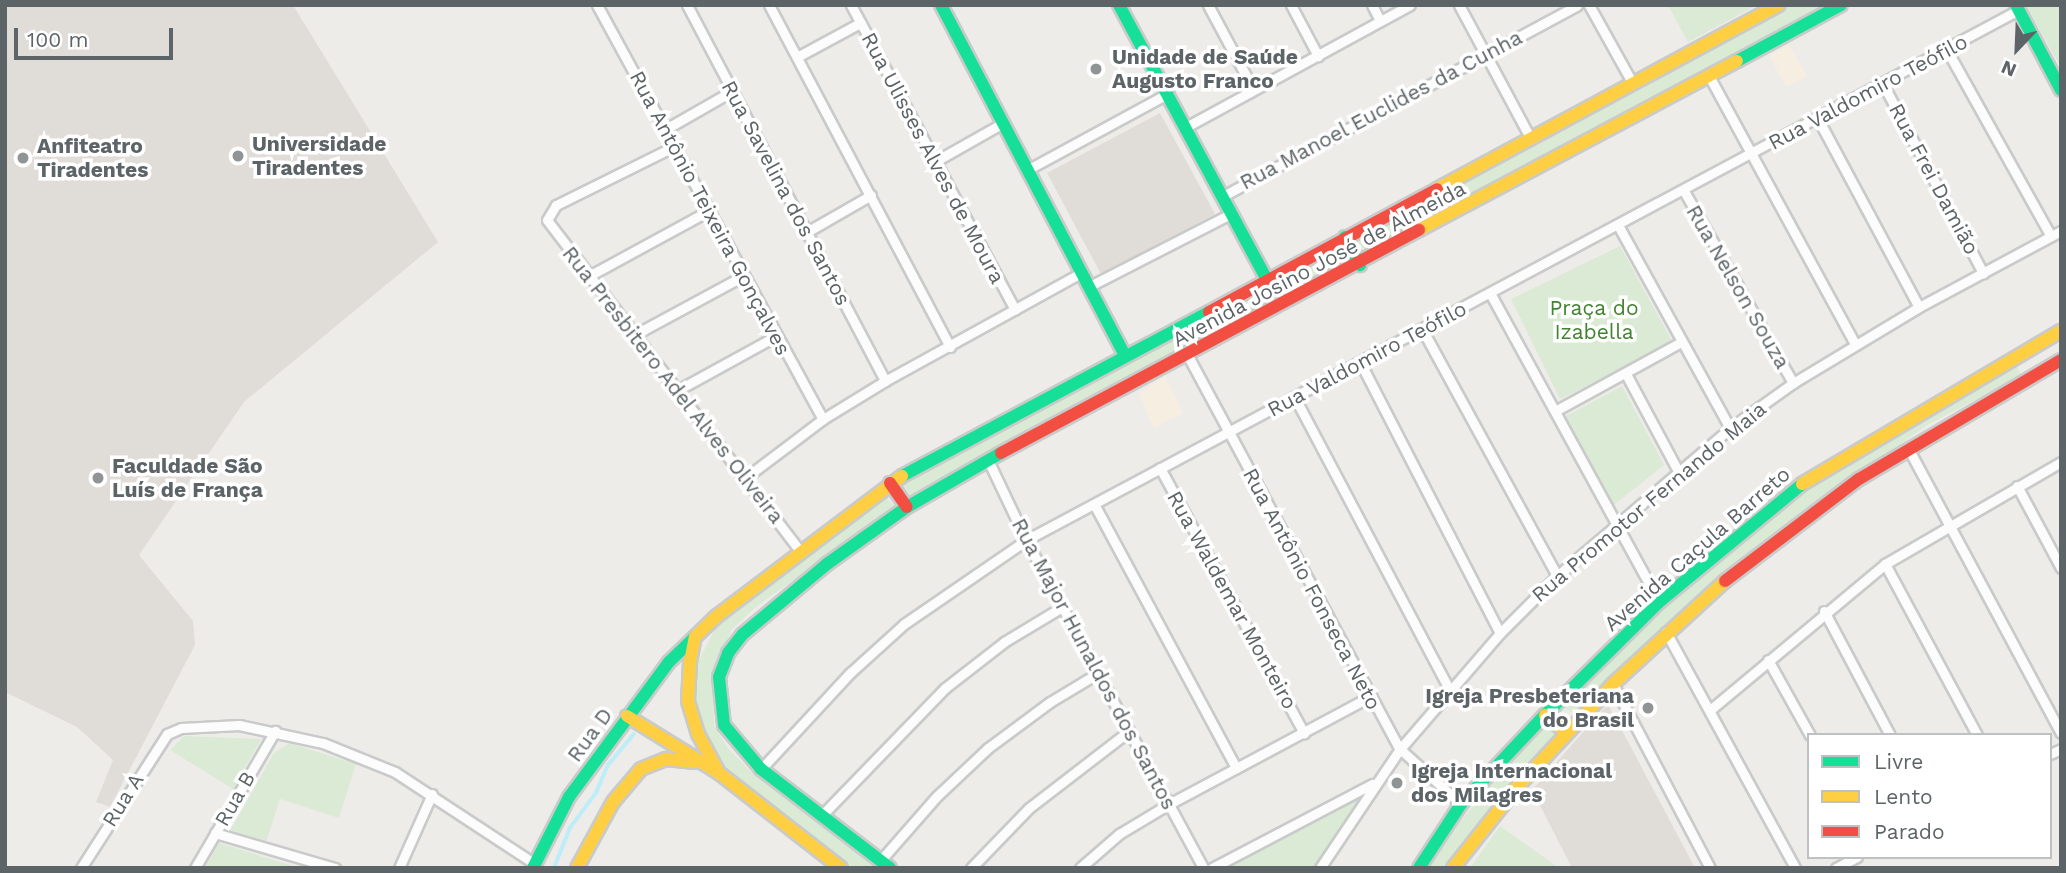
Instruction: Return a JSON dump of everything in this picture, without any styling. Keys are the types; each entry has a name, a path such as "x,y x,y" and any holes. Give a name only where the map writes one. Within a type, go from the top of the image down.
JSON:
{"main road":[{"path":"941,5 1124,353"},
{"path":"1119,5 1266,278"},
{"name":"Avenida Josino José de Almeida","path":"799,550 890,483 1124,353 1779,5"},
{"name":"Avenida Josino José de Almeida","path":"885,864 761,769 724,725 719,677 728,653 743,634 822,567 907,507 988,460 1360,265 1841,5"},
{"path":"2017,8 2061,90"},
{"path":"1345,237 1360,265"},
{"name":"Avenida Caçula Barreto","path":"1419,868 1461,804 1545,715 1659,602 1808,479 2061,331"},
{"path":"2023,352 2035,374"},
{"name":"Avenida Caçula Barreto","path":"1453,868 1567,733 1614,684 1666,632 1790,528 1908,448 2061,360"},
{"path":"890,483 907,507"},
{"name":"Rua D","path":"534,866 569,797 627,716 695,637 799,550"},
{"path":"695,637 688,701 698,734 719,773"},
{"path":"1545,715 1567,733"},
{"path":"627,716 695,762 719,773 841,868"},
{"path":"577,868 613,802 641,769 666,759 695,762"}],"street":[{"name":"Rua Antônio Teixeira Gonçalves","path":"597,5 823,419"},
{"name":"Rua Savelina dos Santos","path":"687,5 885,382"},
{"path":"769,5 950,346"},
{"name":"Rua Ulisses Alves de Moura","path":"850,5 1015,310"},
{"path":"1208,5 1253,89"},
{"path":"1292,5 1318,56"},
{"path":"1372,5 1380,21"},
{"path":"1186,127 1410,5"},
{"path":"1459,5 1531,139"},
{"name":"Rua Manoel Euclides da Cunha","path":"1223,196 1577,5"},
{"path":"1589,5 1633,84"},
{"name":"Rua Valdomiro Teófilo","path":"761,769 850,673 904,624 1026,540 1619,227 1751,153 1948,52 2017,8"},
{"path":"797,57 860,23"},
{"path":"1948,52 2051,236"},
{"path":"1709,76 1855,344"},
{"name":"Rua Frei Damião","path":"1884,86 1983,273"},
{"path":"664,130 732,91"},
{"path":"1027,170 1167,94"},
{"path":"1818,120 1919,307"},
{"path":"934,162 1003,123"},
{"name":"Rua Presbitero Adel Alves Oliveira","path":"673,147 556,205 547,220 587,276 799,550"},
{"name":"Rua Nelson Souza","path":"1684,191 1793,383"},
{"path":"805,233 871,195"},
{"path":"587,276 708,211"},
{"path":"1088,287 1232,213"},
{"path":"1619,227 1730,428"},
{"name":"Rua Promotor Fernando Maia","path":"1320,868 1373,783 1400,749 1449,689 1557,576 1730,428 1793,383 1919,307 2061,231"},
{"path":"745,478 823,419 1082,273"},
{"path":"634,335 743,276"},
{"path":"1490,293 1619,524 1659,602"},
{"path":"1422,329 1557,576"},
{"path":"676,391 776,336"},
{"path":"1555,411 1681,342"},
{"name":"Rua Antônio Fonseca Neto","path":"1188,356 1368,697 1400,749 1461,804"},
{"path":"1361,364 1500,633"},
{"path":"1626,374 1679,473"},
{"path":"1295,398 1449,689"},
{"path":"1908,448 2061,733"},
{"name":"Rua Major Hunaldos dos Santos","path":"988,460 1026,540 1203,868"},
{"path":"1710,710 1824,611 1885,564 1949,523 2061,462"},
{"name":"Rua Waldemar Monteiro","path":"1160,468 1304,733"},
{"path":"2017,486 2061,568"},
{"path":"1094,504 1236,768"},
{"path":"1885,564 1976,733"},
{"path":"821,816 900,729 944,688 1004,642 1062,607"},
{"path":"1824,611 1890,733"},
{"path":"1666,632 1795,868"},
{"path":"1768,660 1809,733"},
{"path":"885,864 937,796 988,748 1098,673"},
{"path":"1614,684 1710,868"},
{"path":"1080,868 1119,834 1169,804 1368,697"},
{"name":"Rua A","path":"81,868 167,734 199,726 275,731"},
{"path":"275,731 349,751 432,794 534,866"},
{"name":"Rua B","path":"195,868 275,731"},
{"path":"971,868 1029,808 1129,732"},
{"path":"1212,868 1373,783"},
{"path":"399,868 432,794"},
{"path":"215,834 335,868"},
{"path":"1836,868 1853,859"}],"shaded area":[{"name":"Faculdade São Luís de França","path":"5,5 293,5 438,242 244,402 139,555 193,621 195,645 110,807 96,802 113,760 77,727 5,692"},
{"path":"1789,45 1807,76 1787,87 1769,56"},
{"path":"1160,113 1215,214 1101,274 1047,173"},
{"path":"1165,376 1183,413 1154,428 1139,394"},
{"path":"1608,704 1695,868 1572,868 1532,790"}],"green space":[{"path":"1668,5 1757,5 1688,42"},
{"path":"1791,5 1826,5 1366,251 1357,242 1357,234"},
{"path":"2026,5 2061,5 2061,68"},
{"path":"1342,245 1348,259 1342,264 909,497 902,494 902,480"},
{"name":"Praça do Izabella","path":"1620,246 1673,343 1560,399 1511,299"},
{"path":"2014,362 2022,376 1927,425 1815,506 1573,713 1561,706 1651,614 1811,485"},
{"path":"1622,386 1664,465 1614,505 1566,416"},
{"path":"884,494 895,507 756,607 732,629 713,671 714,725 727,747 751,772 879,868 854,868 739,782 716,758 703,736 695,706 696,666 721,617"},
{"path":"1544,721 1560,734 1449,868 1429,868 1460,822"},
{"path":"184,736 261,739 233,789 170,750"},
{"path":"289,743 356,764 339,818 280,799 266,842 230,831 274,753"},
{"path":"1360,797 1314,868 1224,868 1330,812"},
{"path":"1500,826 1559,868 1470,868"},
{"path":"219,843 299,868 205,868"}],"waterway":[{"path":"554,868 570,828 596,793 608,765 634,734"}],"traffic: fast":[{"path":"941,5 1124,353"},
{"path":"1119,5 1266,278"},
{"path":"1737,61 1841,5"},
{"path":"2016,5 2061,90"},
{"path":"1345,237 1360,265"},
{"path":"902,476 1209,312"},
{"path":"890,868 761,769 724,725 719,677 728,653 743,634 827,564 907,507 1001,453"},
{"path":"1419,868 1461,804 1545,715 1659,602 1802,484"},
{"path":"533,868 569,797 669,662 695,637"}],"traffic: slow":[{"path":"1437,189 1779,5"},
{"path":"1419,230 1737,61"},
{"path":"1802,484 2061,331"},
{"path":"841,868 719,773 698,734 688,701 690,662 695,637 717,616 902,476"},
{"path":"1453,868 1518,786 1613,684 1725,581"},
{"path":"1545,715 1567,733"},
{"path":"627,716 719,773"},
{"path":"577,868 613,802 641,769 666,759 695,762"}],"traffic: jam":[{"path":"1209,312 1437,189"},
{"path":"1001,453 1419,230"},
{"path":"1725,581 1859,479 2061,360"},
{"path":"890,483 907,507"}],"place":[{"name":"Unidade de Saúde Augusto Franco","path":"1096,69"},
{"name":"Universidade Tiradentes","path":"238,156"},
{"name":"Anfiteatro Tiradentes","path":"23,158"},
{"name":"Faculdade São Luís de França","path":"98,478"},
{"name":"Igreja Presbeteriana do Brasil","path":"1648,708"},
{"name":"Igreja Internacional dos Milagres","path":"1397,783"}]}
